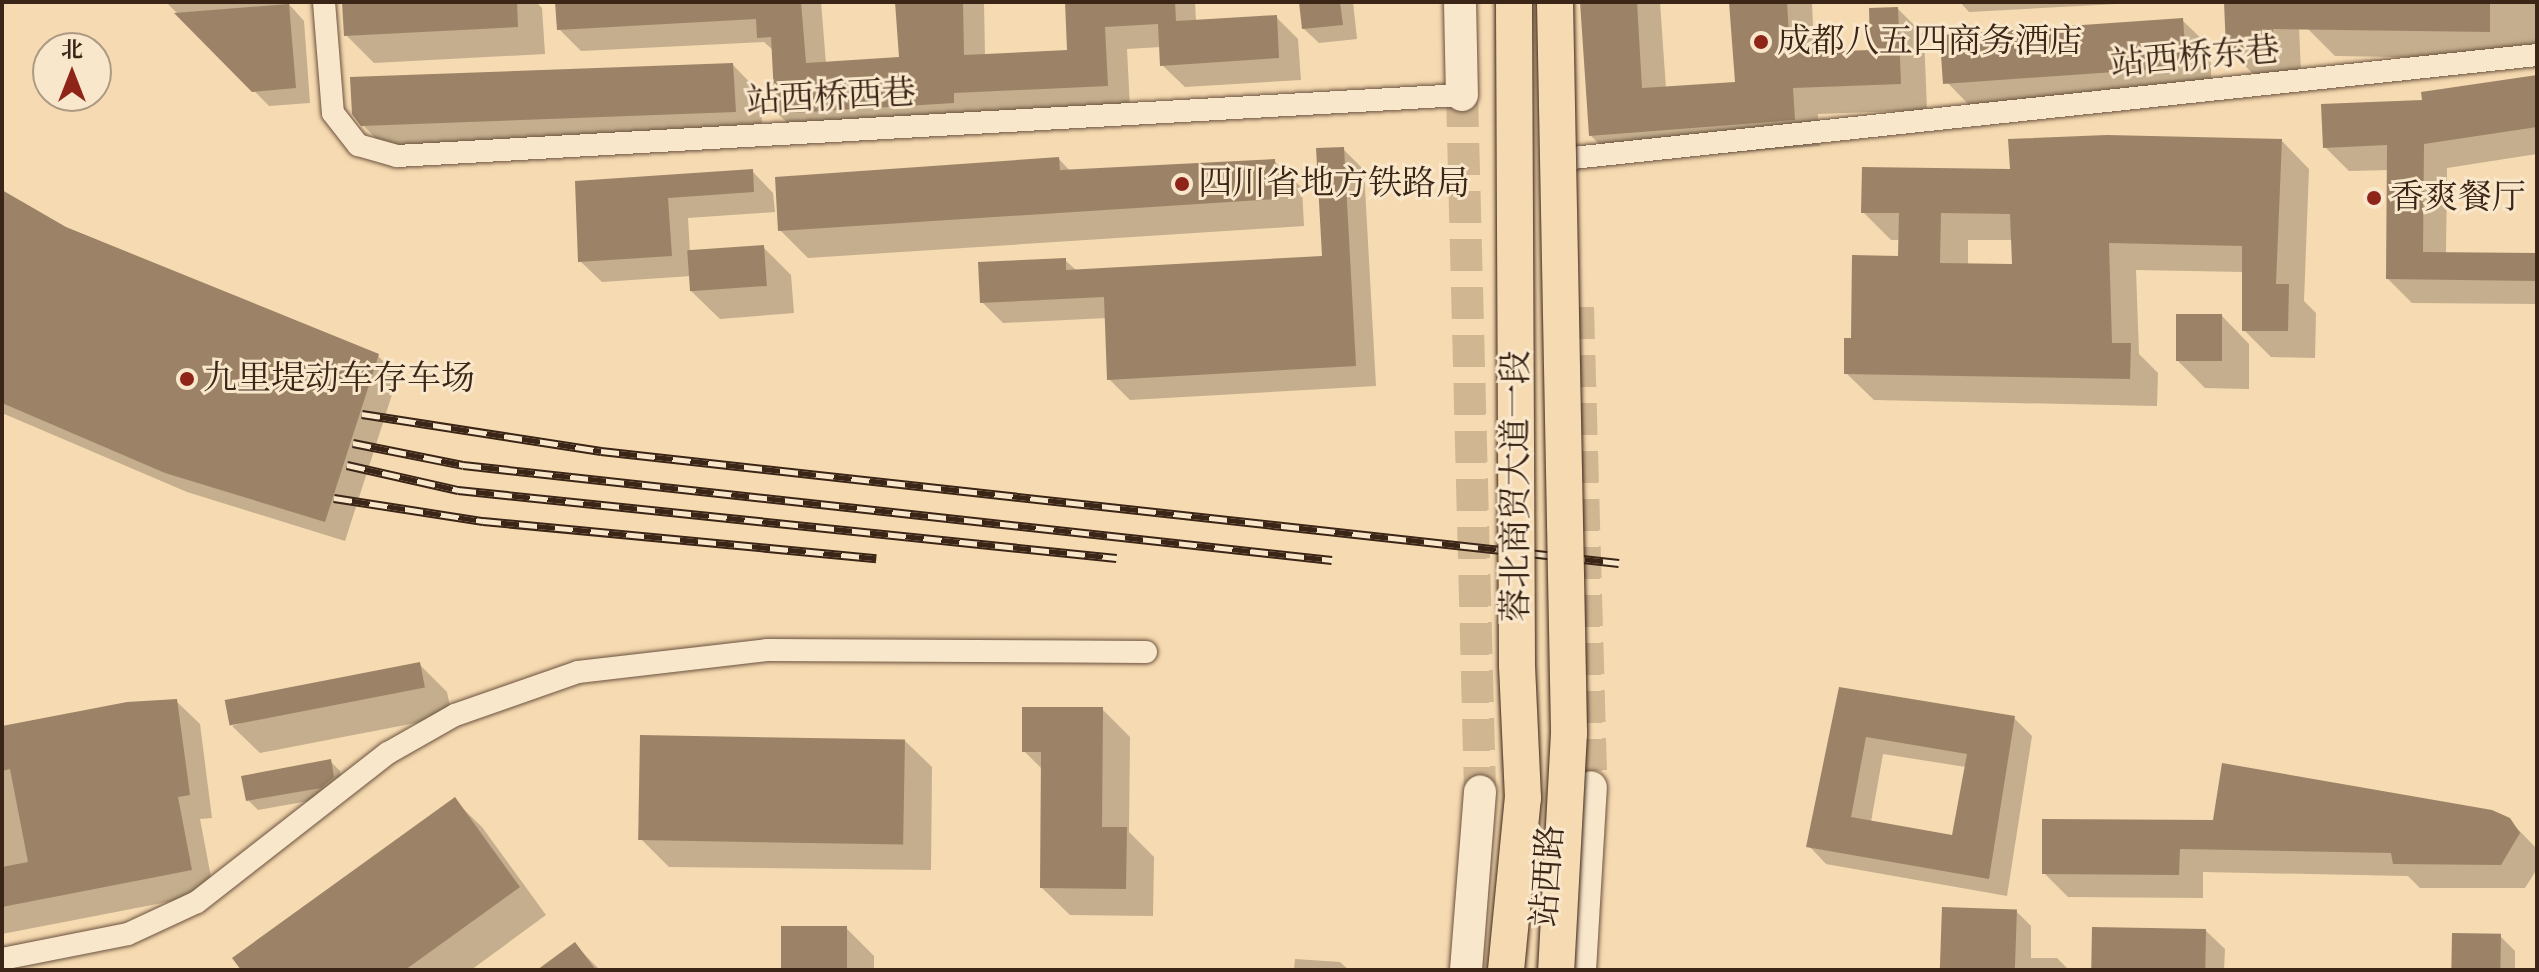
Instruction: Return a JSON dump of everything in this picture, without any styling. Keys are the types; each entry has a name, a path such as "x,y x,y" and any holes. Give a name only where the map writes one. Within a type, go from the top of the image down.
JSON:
{"highway":[{"name":"蓉北商贸大道一段","path":"1506,970 1523,798 1514,2"},
{"name":"蓉北商贸大道一段","path":"1555,2 1569,705 1556,970"}],"main road":[{"path":"1460,2 1462,95"},
{"path":"1569,2 1573,158"},
{"name":"站西路","path":"1580,970 1591,787"},
{"path":"1466,970 1480,792"}],"street":[{"name":"站西桥西巷","path":"324,2 333,113 358,145 397,156 1462,95"},
{"name":"站西桥东巷","path":"1573,158 2537,55"},
{"path":"2,959 128,934 197,902 388,753 455,715 578,672 767,650 1146,652"}],"building":[{"path":"342,2 517,2 518,27 344,36"},
{"path":"555,2 801,2 806,63 899,57 895,2 963,2 964,55 1067,50 1065,2 1175,2 1176,21 1277,15 1279,58 1160,66 1158,24 1105,27 1108,86 954,93 954,103 775,114 771,37 757,38 756,19 557,30"},
{"path":"1299,2 1340,2 1343,25 1302,29"},
{"name":"成都八五四商务酒店","path":"1580,2 1637,2 1642,88 1735,82 1729,2 1787,2 1790,53 1870,50 1869,8 1898,7 1901,84 1793,88 1795,120 1589,136"},
{"path":"2224,2 2490,2 2490,32 2273,29 2274,47 2226,49"},
{"path":"289,4 296,88 252,92 174,13"},
{"path":"2183,18 2186,67 1943,84 1940,35"},
{"path":"733,63 736,112 361,126 352,114 350,77"},
{"path":"2537,75 2537,127 2424,144 2423,252 2537,253 2537,281 2386,279 2387,145 2323,148 2321,104 2422,100 2421,92"},
{"path":"2107,135 2282,139 2276,284 2289,284 2288,331 2242,331 2242,246 2109,243 2112,343 2131,343 2130,379 1844,374 1844,338 1851,338 1852,255 1898,256 1899,213 1861,213 1862,167 2010,169 2008,139","holes":["1941,213 2010,214 2012,264 1940,263"]},
{"path":"1344,147 1356,366 1107,380 1104,297 980,303 978,262 1066,258 1066,270 1322,256 1316,148"},
{"path":"1059,157 1060,170 1275,159 1277,199 778,231 775,177"},
{"path":"753,169 754,192 668,198 672,256 578,262 575,181"},
{"name":"九里堤动车存车场","path":"2,190 66,227 379,354 325,522 165,473 2,403"},
{"path":"764,245 767,286 690,291 687,250"},
{"path":"2176,314 2222,314 2222,361 2176,361"},
{"path":"420,662 425,688 230,725 225,700"},
{"path":"1839,687 2015,716 1989,879 1806,847","holes":["1866,737 1967,754 1952,835 1851,817"]},
{"path":"177,699 190,795 178,797 192,870 2,907 2,867 28,862 10,769 2,771 2,726 127,702"},
{"path":"1022,707 1103,707 1102,827 1127,827 1126,889 1040,888 1041,752 1022,752"},
{"path":"640,735 905,740 903,845 638,840"},
{"path":"331,759 334,777 321,788 246,801 241,776"},
{"path":"2222,763 2492,810 2510,818 2520,833 2501,865 2393,864 2391,853 2180,849 2179,875 2042,874 2042,819 2213,820"},
{"path":"455,797 520,887 405,970 241,970 232,958"},
{"path":"1942,907 2017,910 2015,970 1940,970"},
{"path":"781,926 847,926 847,970 781,970"},
{"path":"2092,927 2206,929 2205,970 2091,970"},
{"path":"2452,933 2501,934 2500,970 2451,970"},
{"path":"575,942 596,970 537,970"}],"tunnel":[{"path":"1462,95 1480,792"},
{"path":"1578,307 1591,787"}],"railway":[{"path":"362,414 601,451 1619,563"},
{"path":"353,443 463,465 1332,560"},
{"path":"347,465 458,490 1116,558"},
{"path":"334,498 483,521 876,558"}],"place":[{"name":"成都八五四商务酒店","path":"1761,42"},
{"name":"四川省地方铁路局","path":"1182,184"},
{"name":"香爽餐厅","path":"2374,198"},
{"name":"九里堤动车存车场","path":"187,379"}]}
